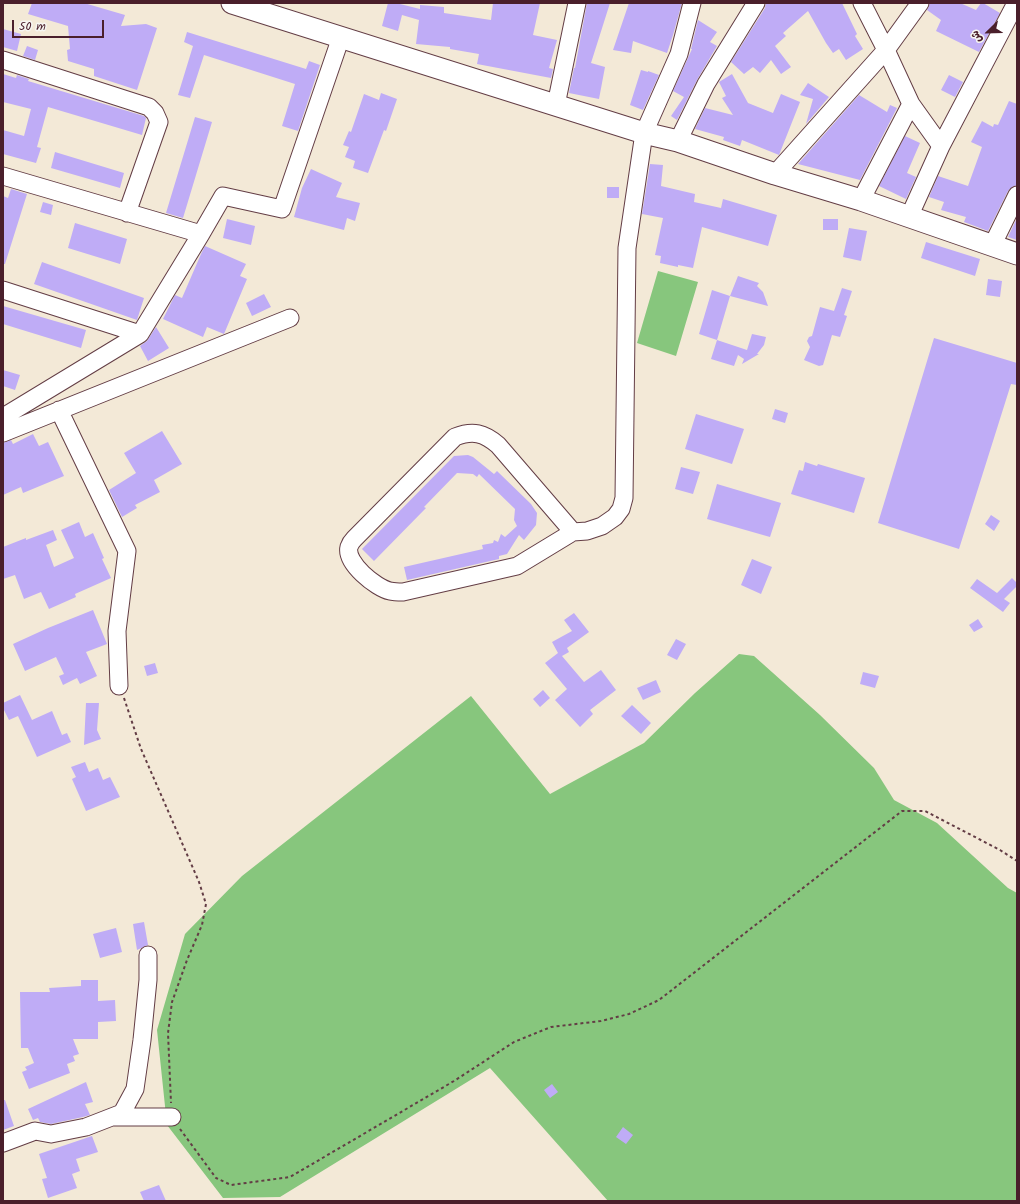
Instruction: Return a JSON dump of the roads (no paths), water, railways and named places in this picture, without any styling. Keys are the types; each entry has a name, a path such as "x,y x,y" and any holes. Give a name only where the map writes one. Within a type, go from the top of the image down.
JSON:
{"main road":[{"path":"232,3 644,133 678,141 775,174 861,200 1017,254"}],"street":[{"path":"556,104 577,3"},
{"path":"572,532 498,445 489,438 476,433 466,433 456,437 354,539 349,547 349,553 351,560 371,582 390,592 403,592 517,566 572,532 587,531 602,526 615,517 621,509 624,498 627,248 644,133 679,54 692,3"},
{"path":"678,141 706,84 756,3"},
{"path":"775,174 886,50 920,3"},
{"path":"909,217 941,146 1016,3"},
{"path":"869,6 886,50 911,104 941,146"},
{"path":"3,417 140,334 201,234 222,196 282,209 340,37"},
{"path":"3,60 149,106 155,113 159,122 127,213"},
{"path":"861,200 911,104"},
{"path":"3,176 201,234"},
{"path":"992,246 1017,195"},
{"path":"3,290 140,334"},
{"path":"3,433 290,318"},
{"path":"59,410 127,551 117,631 119,686"},
{"path":"3,1143 35,1131 52,1134 86,1127 122,1113 135,1089 142,1040 148,955"},
{"path":"113,1117 172,1117"}]}
